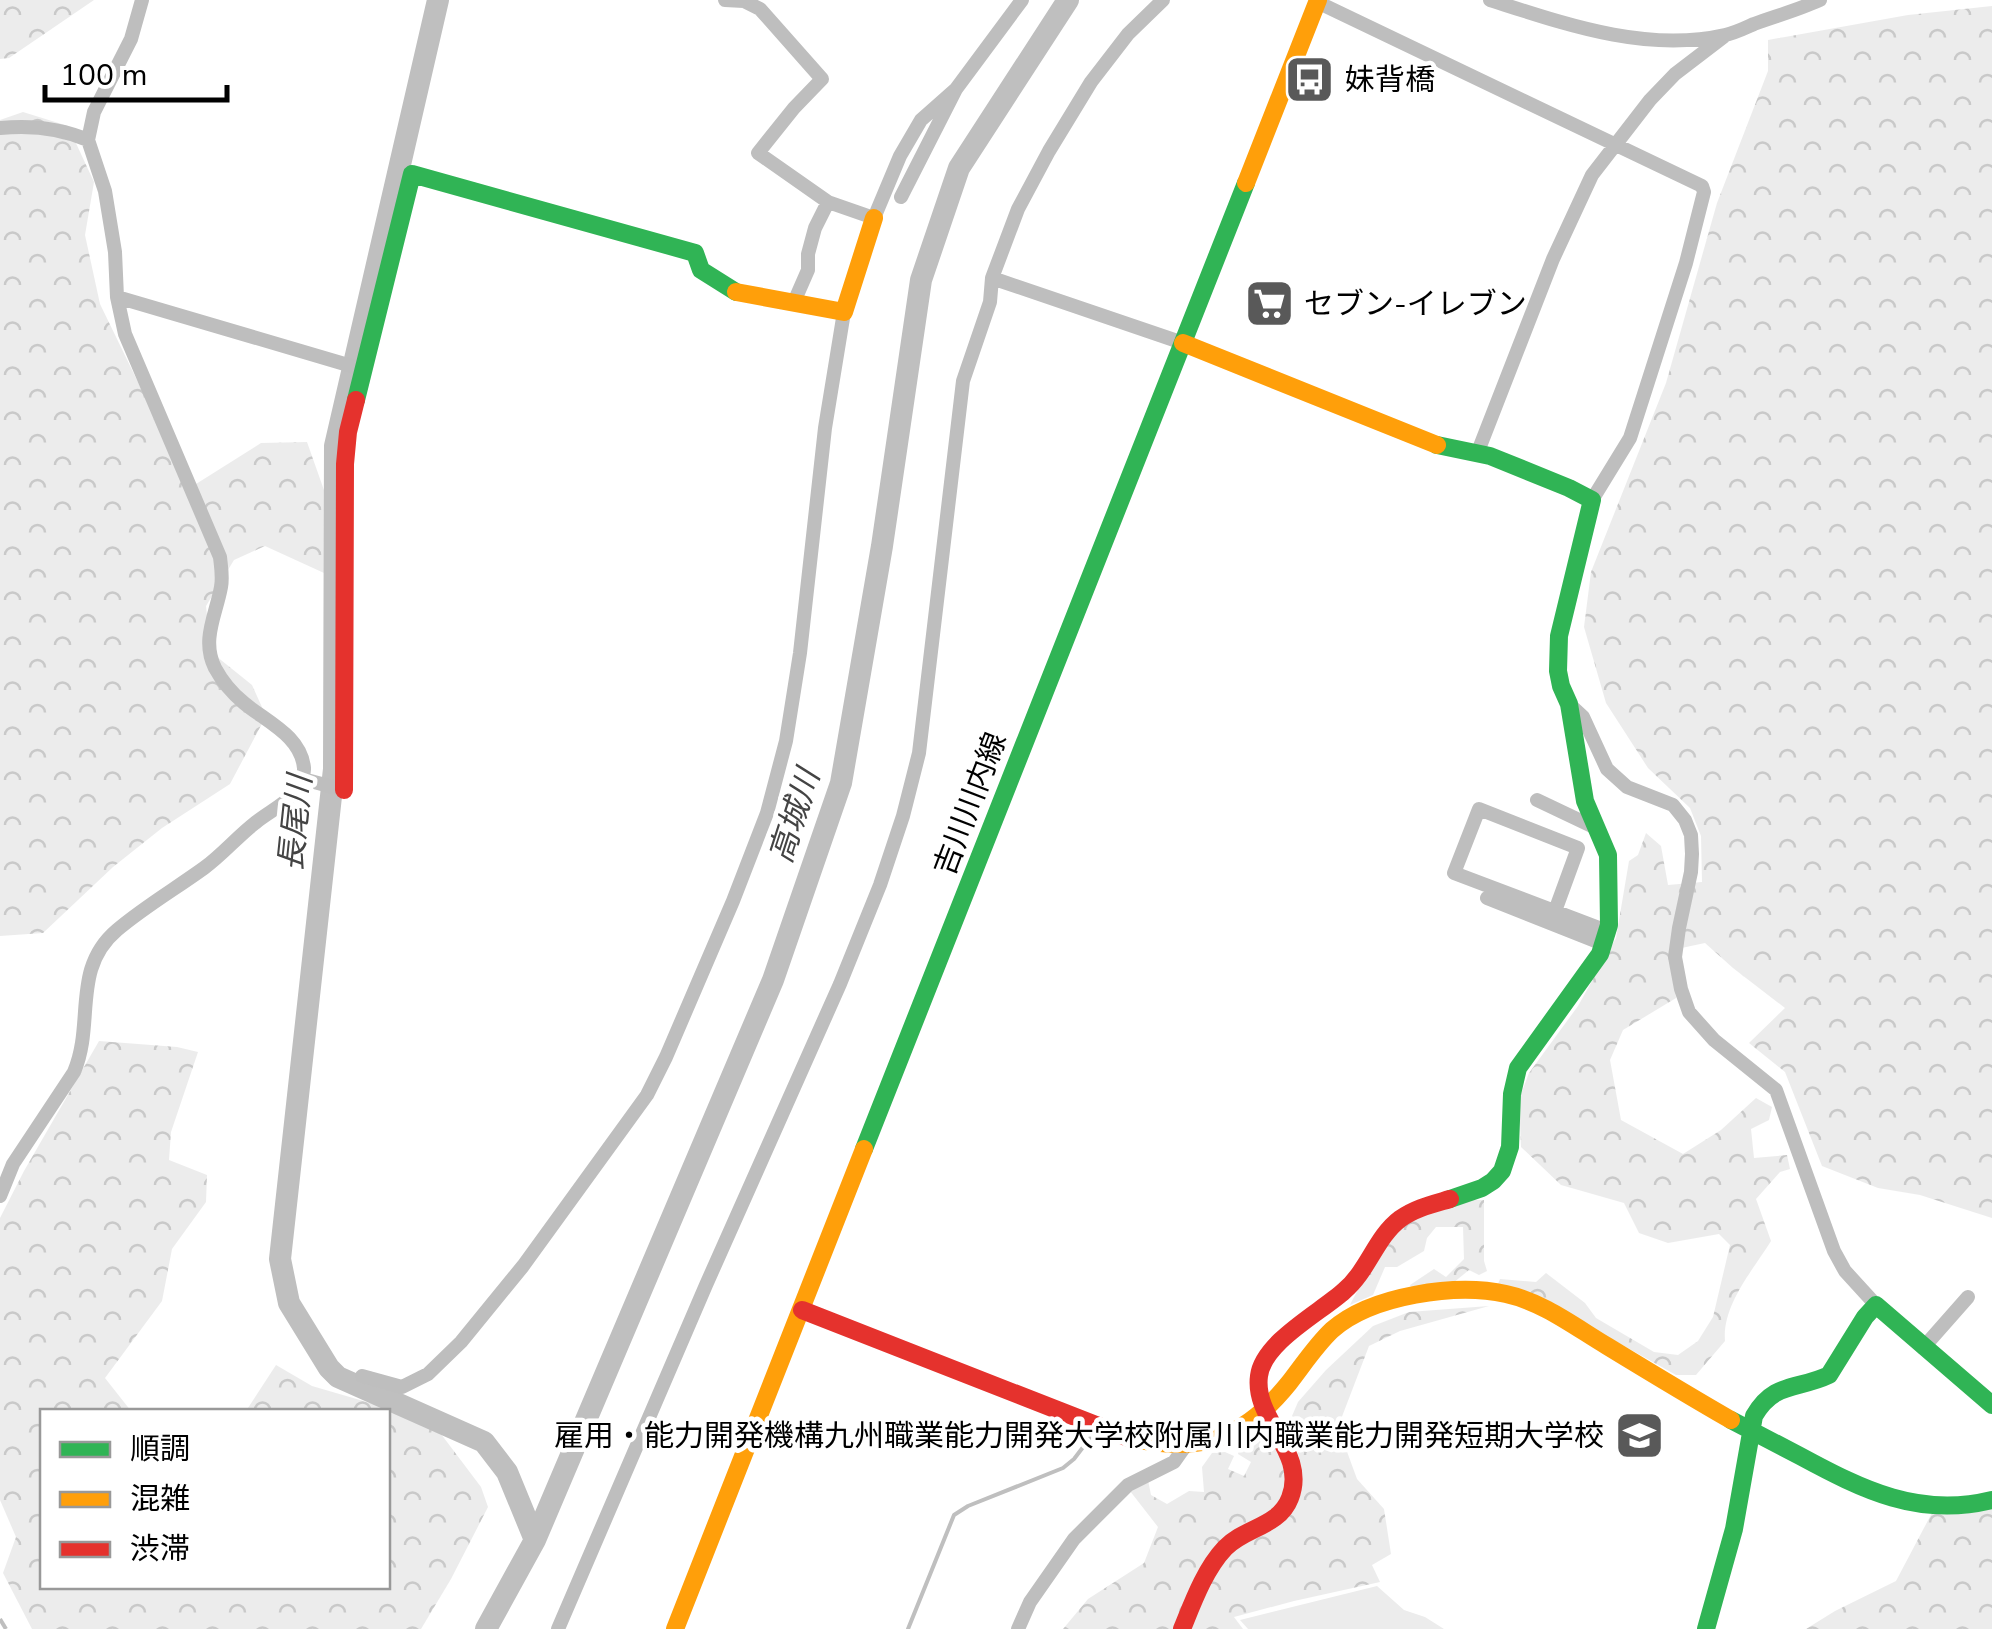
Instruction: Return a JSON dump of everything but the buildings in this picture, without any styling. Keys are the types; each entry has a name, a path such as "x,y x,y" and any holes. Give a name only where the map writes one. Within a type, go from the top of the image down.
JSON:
{"street":[{"path":"0,1196 13,1164 80,1058 88,972 98,950 116,930 208,866 256,822 292,796 303,779 300,753 290,737 241,701 216,670 210,656 210,630 221,587 220,557 133,356 117,297 115,252 104,191 88,140 94,112 131,39 142,0"},
{"path":"725,0 744,1 760,9 822,78 758,152 828,202 874,218"},
{"path":"902,198 956,89 1022,0"},
{"path":"558,1629 840,984 904,816 919,753 964,381 990,302 992,278 1018,210 1049,151 1128,34 1163,0"},
{"path":"1490,0 1560,23 1626,38 1678,40 1726,35 1820,0"},
{"path":"1182,1629 1224,1549 1238,1537 1276,1520 1291,1495 1294,1472 1289,1450 1266,1410 1259,1368 1282,1341 1356,1280 1374,1249 1399,1219 1416,1208 1486,1186 1503,1170 1510,1148 1511,1090 1518,1068 1600,954 1609,910 1608,855 1584,801 1569,704 1558,671 1559,636 1592,500 1630,438 1686,263 1704,192 1702,186 1317,1"},
{"name":"吉川川内線","path":"675,1629 1317,1"},
{"path":"1476,454 1553,259 1592,175 1674,74 1726,35"},
{"path":"362,1376 402,1387 428,1374 461,1342 523,1266 646,1095 666,1057 733,902 778,776 800,653 825,428 844,312 874,218 900,156 921,120 956,89"},
{"path":"0,128 27,126 88,140"},
{"path":"303,779 335,788 348,432 357,368 412,174 695,253 701,270 736,292 844,312"},
{"path":"794,302 828,202"},
{"path":"992,278 1182,343 1433,444 1490,456 1592,500"},
{"path":"117,297 357,368"},
{"path":"1569,704 1583,717 1613,776 1627,786 1674,805 1686,820 1691,835 1691,872 1676,957 1680,989 1689,1012 1714,1040 1776,1090 1834,1252 1845,1270 1876,1306 1991,1403"},
{"path":"1538,800 1598,828"},
{"path":"1555,911 1578,848 1479,809 1454,873 1555,911 1605,938"},
{"path":"1487,898 1605,938"},
{"path":"802,1310 1127,1438 1149,1444 1186,1445 1239,1429 1266,1410 1334,1328 1359,1311 1448,1291 1506,1294 1549,1312 1751,1432 1868,1490 1906,1502 1944,1507 1992,1500"},
{"path":"1924,1348 1968,1297"},
{"path":"1706,1629 1734,1529 1758,1406 1792,1384 1829,1376 1865,1317 1876,1306"},
{"path":"1018,1629 1030,1602 1074,1539 1128,1484 1174,1462 1186,1445"}],"green space":[{"path":"0,0 94,0 9,58 0,59"},
{"path":"1992,6 1992,1218 1920,1195 1878,1188 1822,1166 1785,1072 1749,1043 1785,1008 1705,943 1672,950 1676,998 1623,1030 1610,1060 1621,1120 1683,1154 1721,1130 1756,1098 1772,1107 1769,1120 1751,1129 1754,1158 1787,1155 1790,1169 1780,1172 1756,1199 1771,1241 1733,1301 1725,1341 1696,1375 1676,1375 1526,1291 1498,1284 1500,1279 1536,1282 1546,1273 1585,1303 1596,1318 1654,1352 1678,1355 1698,1341 1713,1317 1730,1245 1719,1234 1668,1243 1639,1233 1624,1203 1561,1185 1521,1147 1519,1099 1529,1073 1578,1006 1616,938 1629,861 1638,855 1646,833 1661,846 1668,885 1702,882 1701,836 1690,808 1648,768 1606,703 1584,627 1591,572 1666,383 1717,203 1768,71 1768,40 1908,15"},
{"path":"23,112 68,126 94,182 85,235 100,304 152,411 196,484 261,443 307,442 331,510 324,573 265,546 234,560 206,606 211,652 252,685 266,716 230,784 162,828 113,867 43,933 0,936 0,120"},
{"path":"99,1041 198,1052 171,1132 169,1160 207,1175 206,1202 172,1249 162,1301 105,1378 129,1409 40,1409 40,1589 390,1589 390,1410 441,1434 481,1487 488,1507 421,1629 32,1629 3,1573 16,1537 0,1500 0,1218"},
{"path":"1458,1200 1484,1200 1487,1271 1479,1275 1469,1270 1453,1283 1412,1290 1410,1285 1434,1269 1446,1277 1464,1259 1463,1227 1436,1227 1427,1238 1424,1251 1397,1267 1385,1267 1373,1295 1350,1305 1371,1268 1409,1220"},
{"path":"1489,1306 1400,1331 1369,1346 1338,1427 1357,1479 1384,1509 1391,1554 1372,1565 1380,1582 1234,1617 1243,1629 1063,1629 1088,1599 1144,1563 1158,1527 1130,1491 1148,1480 1151,1495 1167,1504 1189,1491 1204,1492 1202,1467 1212,1453 1234,1456 1228,1469 1244,1476 1251,1462 1238,1454 1240,1444 1265,1436 1281,1452 1299,1457 1291,1432 1298,1402 1373,1326 1409,1312"},
{"path":"276,1365 312,1386 388,1409 247,1409"},
{"path":"1992,1506 1992,1629 1806,1629 1896,1581 1934,1509"},
{"path":"1377,1586 1404,1610 1444,1629 1248,1629 1240,1620"}],"waterway":[{"name":"長尾川","path":"438,0 335,446 334,769 280,1259 289,1303 329,1368 338,1377 484,1442 507,1472 535,1540"},
{"name":"高城川","path":"486,1629 535,1540 773,980 841,783 882,546 921,280 959,168 1068,0"},
{"path":"908,1629 954,1515 1063,1468 1090,1438"}],"railway":[{"path":"0,1619 6,1629"}],"traffic: fast":[{"path":"356,400 412,174 695,253 701,270 736,292"},
{"path":"864,1149 1246,183"},
{"path":"1437,445 1490,456 1592,500 1559,636 1558,671 1569,704 1585,801 1608,855 1609,925 1600,954 1518,1068 1512,1094 1510,1147 1502,1171 1482,1188 1450,1199"},
{"path":"1706,1629 1734,1529 1754,1416 1778,1392 1829,1375 1876,1305 1992,1405"},
{"path":"1731,1420 1846,1480 1892,1498 1940,1506 1992,1500"}],"traffic: slow":[{"path":"1246,183 1318,0"},
{"path":"736,292 844,312 874,218"},
{"path":"1183,343 1437,445"},
{"path":"675,1629 864,1149"},
{"path":"1129,1438 1154,1443 1199,1443 1237,1430 1272,1402 1326,1336 1349,1318 1391,1300 1463,1290 1506,1294 1546,1309 1731,1420"}],"traffic: jam":[{"path":"344,790 345,464 356,400"},
{"path":"1182,1629 1218,1556 1233,1541 1278,1515 1290,1498 1292,1466 1259,1392 1263,1363 1294,1329 1352,1283 1392,1226 1418,1209 1450,1199"},
{"path":"802,1310 1129,1438"}],"place":[{"name":"妹背橋","path":"1310,80"},
{"name":"セブン-イレブン","path":"1269,304"},
{"name":"雇用・能力開発機構九州職業能力開発大学校附属川内職業能力開発短期大学校","path":"1639,1436"}]}
